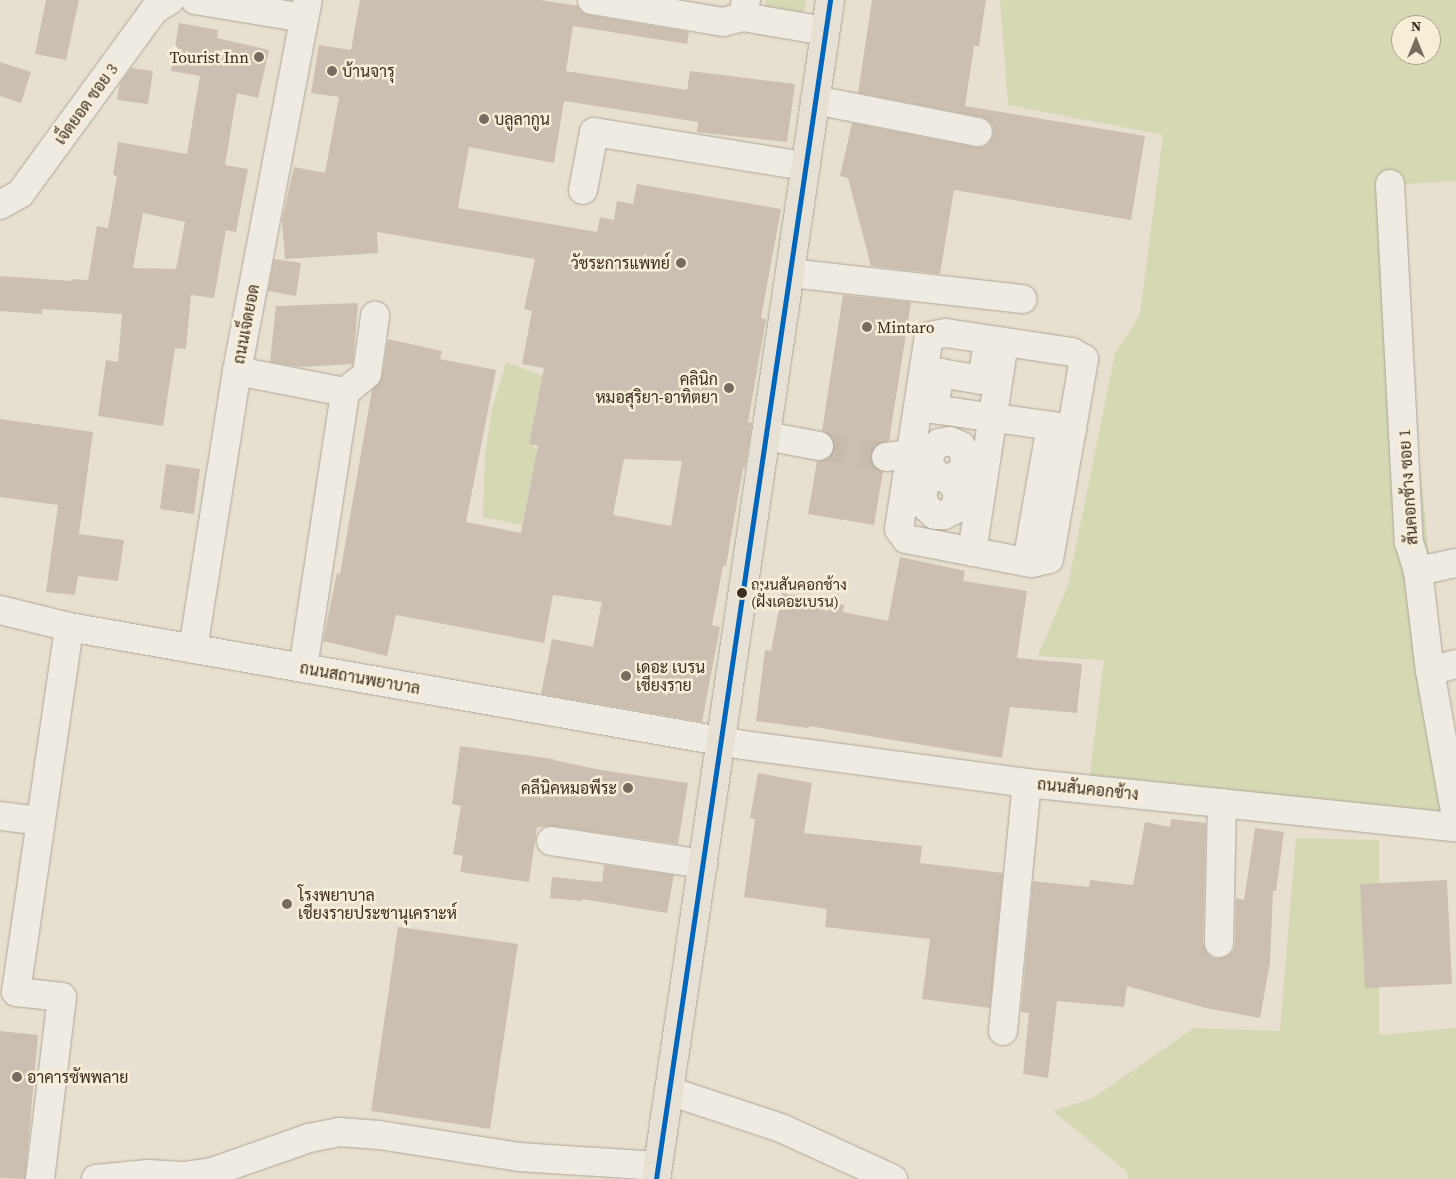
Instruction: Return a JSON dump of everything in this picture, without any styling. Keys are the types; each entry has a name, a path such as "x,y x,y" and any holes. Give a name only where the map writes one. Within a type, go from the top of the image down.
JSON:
{"main road":[{"path":"657,1173 830,0"}],"street":[{"name":"เจ็ดยอด ซอย 3","path":"0,205 20,194 154,10 170,0"},
{"path":"195,0 306,9"},
{"path":"596,0 723,22 745,8 825,31"},
{"name":"ถนนเจ็ดยอด","path":"193,649 237,371 306,9"},
{"path":"815,100 978,132"},
{"path":"584,190 594,132 806,166"},
{"name":"สันคอกช้าง ซอย 1","path":"1390,184 1409,542 1418,571 1430,670 1456,817"},
{"path":"790,273 1024,299"},
{"path":"303,668 345,392 367,374 374,316"},
{"path":"934,544 939,476 928,336 946,333 1072,352 1084,359 1062,428 1046,459 1027,562"},
{"path":"972,552 939,476 935,410 940,373 982,380 987,339"},
{"path":"987,339 993,418 939,476 899,529 906,540 1027,562 1049,559 1062,428"},
{"path":"237,371 345,392"},
{"path":"935,410 1062,428"},
{"path":"766,436 819,446"},
{"path":"1418,571 1456,563"},
{"name":"ถนนสถานพยาบาล","path":"0,610 68,628 721,741"},
{"path":"40,1179 62,997 8,991 41,821 68,628"},
{"path":"1430,670 1456,664"},
{"name":"ถนนสันคอกช้าง","path":"721,741 1027,783 1456,827"},
{"path":"1003,1031 1027,783"},
{"path":"1219,943 1222,803"},
{"path":"0,816 41,821"},
{"path":"551,842 703,864"},
{"path":"669,1091 781,1128 893,1179"},
{"path":"96,1179 148,1174 184,1176 212,1172 309,1138 339,1132 379,1135 519,1157 657,1173"}],"green space":[{"path":"766,0 806,0 803,19 769,14 765,5"},
{"path":"1000,0 1456,0 1456,181 1390,185 1456,810 1456,827 1088,789 1104,660 1038,656 1068,585 1115,353 1140,315 1163,135 1008,105"},
{"path":"506,362 543,376 529,443 538,450 522,525 483,517 485,456 492,409"},
{"path":"1296,838 1379,840 1379,1035 1456,1028 1456,1179 1128,1179 1127,1172 1053,1111 1093,1098 1194,1028 1280,1031"}],"building":[{"path":"46,0 79,0 66,60 35,54"},
{"path":"360,0 541,0 578,6 582,12 589,15 689,32 687,44 573,26 566,71 687,90 690,71 795,84 787,142 697,132 698,122 564,101 554,163 469,147 458,208 597,232 600,217 614,220 617,201 633,204 637,184 781,209 761,318 766,319 748,422 752,423 745,468 743,468 726,566 723,566 712,625 720,627 702,722 541,694 552,639 593,647 602,602 553,595 544,643 396,615 387,656 323,641 337,573 340,574 372,390 382,376 388,339 442,351 440,359 496,370 466,522 521,533 538,446 529,444 544,368 522,364 532,311 524,309 535,259 377,232 378,253 285,259 282,220 294,167 325,173 339,97 311,93 319,45 351,50","holes":["624,459 682,461 671,526 613,515"]},
{"path":"872,0 986,0 979,46 974,46 965,106 1145,136 1131,220 954,190 940,274 871,266 848,178 840,176 852,123 975,147 983,147 989,143 993,135 993,126 989,121 981,117 858,93"},
{"path":"179,23 218,30 217,38 269,50 258,98 237,93 225,165 248,169 236,232 226,230 214,298 191,295 186,349 175,348 163,426 98,416 106,360 118,362 122,314 42,309 42,314 0,311 0,276 72,281 72,279 88,280 97,226 108,228 117,176 113,175 118,142 187,154 200,76 171,71","holes":["143,213 185,222 176,269 133,268"]},
{"path":"0,62 31,72 21,103 0,96"},
{"path":"131,68 153,71 148,104 117,100 120,83"},
{"path":"274,259 301,263 296,296 268,291"},
{"path":"843,295 911,302 889,441 877,444 871,451 870,458 873,466 883,472 874,525 808,514 817,461 824,461 830,457 834,448 834,441 830,435 822,431"},
{"path":"358,303 353,364 300,367 270,362 276,306"},
{"path":"0,419 93,432 79,534 124,540 118,581 78,576 75,595 46,592 58,505 0,497"},
{"path":"166,464 200,469 194,514 160,509"},
{"path":"900,557 965,571 963,581 1027,591 1017,658 1082,664 1077,713 1010,707 1002,758 809,726 808,728 756,721 765,650 771,651 782,593 844,605 843,612 888,621"},
{"path":"460,746 554,759 601,770 688,783 678,844 553,826 537,827 529,882 460,872 463,856 453,854 461,806 452,804"},
{"path":"758,773 812,783 804,833 922,846 920,863 1003,873 990,1008 922,999 930,939 825,927 827,909 744,897 755,819 750,818"},
{"path":"1171,819 1206,823 1203,943 1211,957 1218,959 1227,956 1233,951 1235,944 1236,898 1244,900 1255,828 1284,832 1276,891 1273,891 1270,963 1260,1018 1206,1008 1127,986 1124,1007 1057,1001 1048,1078 1023,1074 1029,1013 1021,1012 1033,881 1089,887 1090,880 1133,885 1145,822 1170,827"},
{"path":"604,865 674,875 667,913 582,899 582,901 550,898 552,877 602,882"},
{"path":"1447,880 1452,984 1365,988 1360,884"},
{"path":"398,927 518,944 490,1129 371,1111"},
{"name":"อาคารซัพพลาย","path":"0,1031 38,1035 25,1179 0,1178"}],"tunnel":[{"path":"819,446 886,457"}],"transit line":[{"path":"656,1179 830,0"}],"place":[{"name":"Tourist Inn","path":"259,57"},
{"name":"บ้านจารุ","path":"332,71"},
{"name":"บลูลากูน","path":"484,119"},
{"name":"วัชระการแพทย์","path":"681,263"},
{"name":"Mintaro","path":"867,327"},
{"name":"คลินิก หมอสุริยา-อาทิตยา","path":"729,388"},
{"name":"ถนนสันคอกช้าง (ฝั่งเดอะเบรน)","path":"742,593"},
{"name":"เดอะ เบรน เชียงราย","path":"626,676"},
{"name":"คลีนิคหมอพีระ","path":"628,788"},
{"name":"โรงพยาบาล เชียงรายประชานุเคราะห์","path":"287,904"},
{"name":"อาคารซัพพลาย","path":"17,1077"}]}
